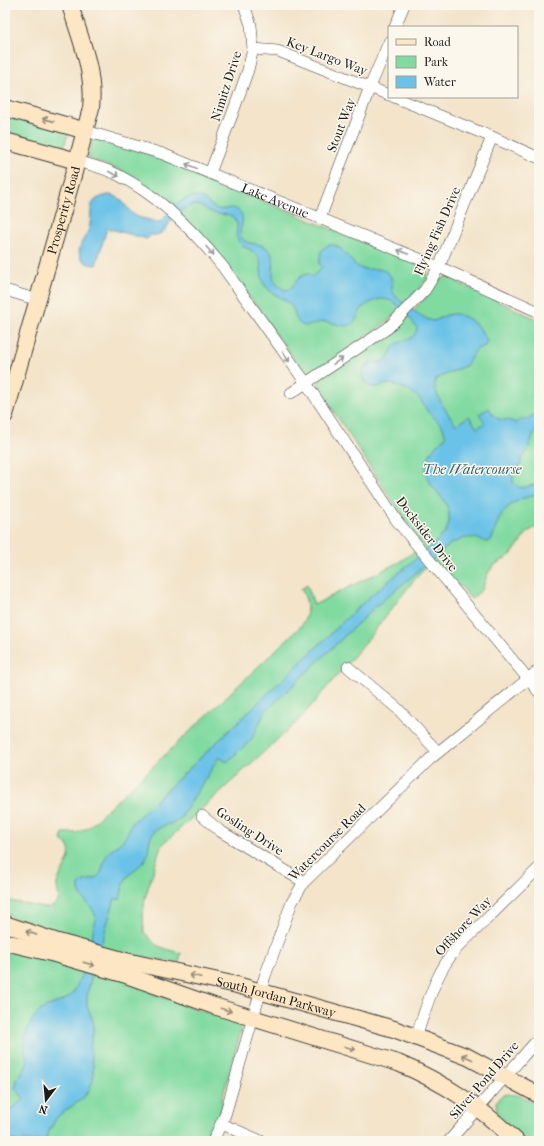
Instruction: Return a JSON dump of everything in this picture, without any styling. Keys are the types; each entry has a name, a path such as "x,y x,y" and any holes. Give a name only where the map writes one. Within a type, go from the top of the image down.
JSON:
{"street":[{"name":"Prosperity Road","path":"5,415 86,131 91,108 92,86 85,55 70,5"},
{"name":"Nimitz Drive","path":"210,173 248,70 253,49 251,25 244,5"},
{"path":"395,26 404,5"},
{"name":"Stout Way","path":"320,218 370,87 388,44"},
{"name":"Key Largo Way","path":"253,49 278,51 388,95"},
{"path":"396,98 539,158"},
{"name":"Lake Avenue","path":"5,108 150,150 439,267 539,312"},
{"name":"Flying Fish Drive","path":"291,394 388,328 417,300 425,290 439,267 492,137"},
{"path":"5,141 102,168 133,184 160,204 199,238 223,267 306,383"},
{"path":"5,290 38,300"},
{"name":"Docksider Drive","path":"306,383 392,515 539,692"},
{"path":"348,666 398,709 438,752"},
{"name":"Watercourse Road","path":"213,1141 222,1124 260,991 289,910 295,896 304,882 438,752 539,670"},
{"name":"Gosling Drive","path":"202,816 220,831 304,882"},
{"name":"Offshore Way","path":"416,1037 436,981 448,959 458,947 539,868"},
{"name":"South Jordan Parkway","path":"5,924 56,948"},
{"name":"South Jordan Parkway","path":"5,942 56,948 124,967 260,991 375,1023 468,1057 539,1095"},
{"name":"South Jordan Parkway","path":"124,967 214,1006 398,1063 457,1093 479,1108 516,1141"},
{"name":"Silver Pond Drive","path":"449,1141 539,1038"},
{"path":"222,1124 260,1141"}],"green space":[{"path":"5,113 69,131 62,153 5,136"},
{"path":"93,139 139,150 426,268 428,275 425,282 384,324 316,371 303,371 214,249 140,182 117,169 89,159 88,156"},
{"path":"447,276 465,286 539,320 539,527 534,528 526,534 512,554 493,566 487,575 482,590 471,599 461,586 455,585 434,560 414,580 364,644 300,719 161,846 145,898 143,916 144,932 156,945 181,953 179,963 128,954 151,993 219,1017 234,1019 239,1024 241,1031 222,1099 221,1112 210,1133 202,1141 5,1141 5,946 60,934 12,918 10,915 5,913 5,900 46,908 52,907 57,903 59,898 57,884 68,861 69,855 67,845 61,840 63,833 77,833 89,827 301,626 306,617 307,603 301,589 307,585 314,605 399,562 423,546 403,520 403,517 327,401 319,393 318,385 322,378 399,325 425,298 438,281"},
{"path":"508,1094 522,1096 539,1106 539,1141 524,1141 497,1114 496,1102 501,1096"}],"water":[{"name":"The Watercourse","path":"108,195 118,197 136,216 159,222 179,203 190,197 202,198 217,209 235,208 242,215 240,236 248,243 264,246 268,249 273,258 273,277 275,282 285,290 290,289 302,276 309,274 312,277 322,267 319,264 321,251 327,246 332,245 337,246 342,250 355,265 360,268 386,271 391,278 392,290 395,296 411,309 429,320 437,320 451,314 457,314 468,318 477,326 487,341 485,346 475,350 467,365 436,379 435,384 438,396 456,425 469,416 477,428 485,423 479,414 489,408 495,417 516,423 522,419 529,419 531,416 538,414 539,411 539,428 534,433 528,450 521,460 521,464 513,475 513,482 521,488 539,484 539,494 521,499 506,509 499,519 491,540 487,542 467,538 454,543 453,542 375,607 265,712 251,740 227,762 219,757 180,819 161,827 152,834 147,856 126,879 120,900 115,898 90,982 87,996 87,1006 94,1027 90,1047 93,1066 93,1080 89,1090 83,1098 57,1117 44,1141 5,1141 5,1114 24,1099 15,1088 18,1077 25,1069 27,1063 24,1044 29,1026 39,1012 71,995 76,989 79,979 81,979 96,919 93,910 80,894 80,884 82,882 94,879 99,875 107,855 125,838 131,824 368,598 436,542 445,533 449,519 448,508 441,496 432,486 426,472 426,465 431,453 446,437 442,426 428,412 420,399 414,394 390,384 372,387 364,382 362,377 363,369 366,365 384,361 395,346 400,342 414,336 417,328 404,311 386,299 379,299 363,307 356,320 347,326 326,322 320,322 307,326 300,324 292,307 286,301 272,293 264,284 259,258 238,240 236,235 237,224 234,218 229,215 211,212 198,205 187,207 172,220 164,231 158,235 150,235 147,239 107,228 96,265 88,264 82,259 79,251 81,243 88,232 91,207 100,197"}]}
